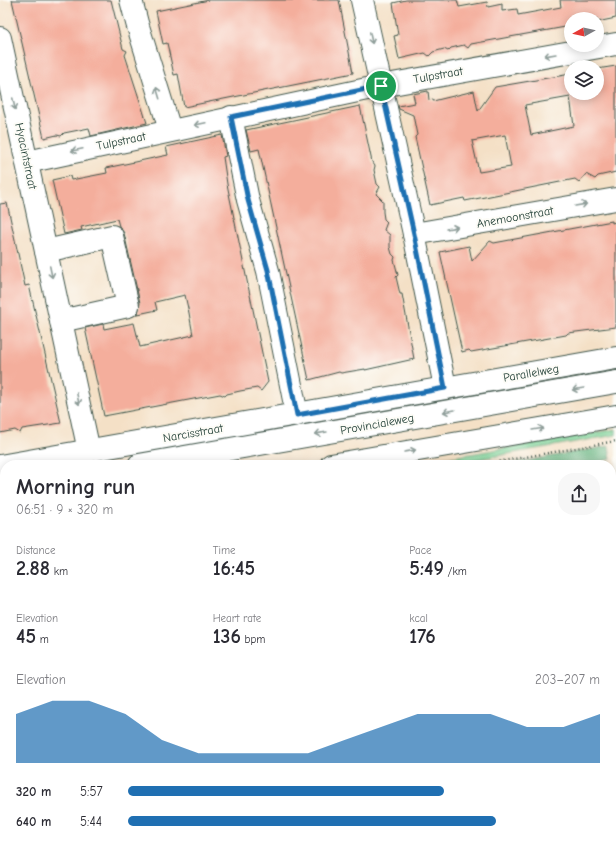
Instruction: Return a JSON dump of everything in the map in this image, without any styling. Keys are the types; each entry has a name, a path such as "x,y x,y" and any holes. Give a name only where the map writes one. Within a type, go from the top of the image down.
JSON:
{"street":[{"path":"131,0 136,23 170,130"},
{"path":"362,0 414,234 445,388"},
{"name":"Hyacintstraat","path":"0,38 89,451"},
{"name":"Tulpstraat","path":"27,162 170,130 381,86 616,44"},
{"path":"231,117 248,200 268,270 297,415"},
{"name":"Anemoonstraat","path":"414,234 616,199"},
{"path":"46,251 112,236 128,306 61,321"},
{"name":"Parallelweg","path":"445,388 616,358"},
{"name":"Provincialeweg","path":"168,460 616,382"},
{"name":"Narcisstraat","path":"89,451 445,388"},
{"path":"360,460 616,416"},
{"path":"36,460 89,451"}],"path":[{"path":"508,460 616,441"}],"green space":[{"path":"616,429 616,435 474,460 435,460"},
{"path":"609,446 611,459 606,460 530,460"}],"building":[{"path":"12,0 111,0 123,49 127,51 125,55 147,123 91,136 89,128 64,133 61,136 57,135 44,138"},
{"path":"209,0 339,0 353,73 184,107 178,74 174,75 167,43 163,44 156,11"},
{"path":"406,0 457,0 459,7 487,2 488,7 502,4 502,11 517,9 518,15 561,7 560,0 616,0 616,18 604,21 604,12 564,12 564,27 471,44 468,48 464,45 451,48 448,51 444,49 433,52 429,56 425,53 399,59 394,36 398,35 393,3"},
{"path":"616,66 616,172 598,176 595,179 586,174 579,182 575,179 465,201 464,198 430,205 415,137 417,135 413,115 399,109 398,106 415,103 413,94 428,91 429,100 433,99 433,101 474,91 478,111 495,87 564,75 564,98 525,105 531,135 574,126 570,100 604,100 604,68","holes":["505,135 511,167 479,172 472,141"]},
{"path":"360,106 372,162 375,166 374,170 377,184 380,187 376,194 383,201 384,219 387,222 384,230 390,235 390,247 392,254 395,257 394,260 398,275 396,277 400,294 402,294 414,359 365,370 339,372 309,380 259,149 251,151 246,130"},
{"path":"222,135 226,156 223,157 227,184 268,382 261,391 257,388 227,394 225,396 220,394 104,416 85,328 103,324 104,329 134,323 140,347 193,335 189,313 185,295 155,302 157,310 138,314 140,303 124,233 119,226 117,219 81,227 82,230 64,234 52,180 70,176 71,180 107,173 106,168 168,155 166,147"},
{"path":"7,203 25,286 29,285 61,423 22,429 20,433 15,430 0,433 0,204"},
{"path":"612,221 612,223 616,222 616,327 568,333 566,335 471,352 469,350 462,352 440,252 469,246 472,261 490,241 494,243"}],"route":[{"path":"381,86 414,234 445,388 297,415 268,270 248,200 231,117 381,86"}]}
